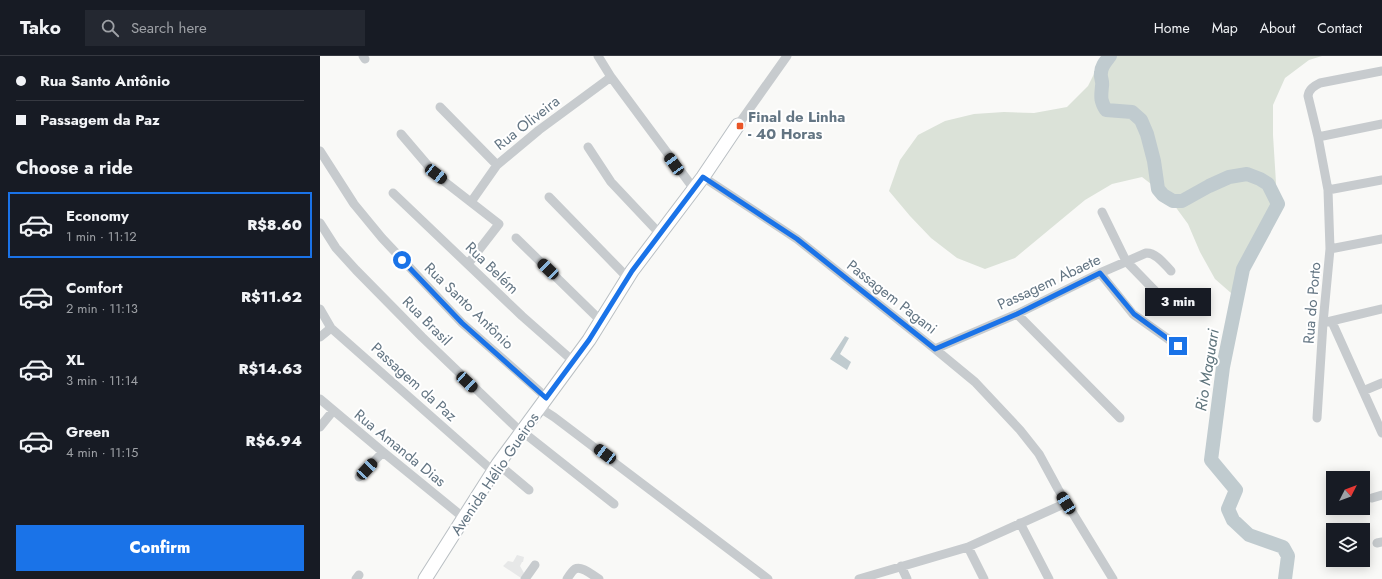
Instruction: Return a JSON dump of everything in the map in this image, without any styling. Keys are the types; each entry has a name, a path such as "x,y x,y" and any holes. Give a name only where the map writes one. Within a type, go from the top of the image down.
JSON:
{"main road":[{"name":"Avenida Hélio Gueiros","path":"429,578 464,518 496,468 574,361 628,278 703,177 738,125"}],"street":[{"path":"598,56 611,78 694,189"},
{"name":"Avenida Hélio Gueiros","path":"738,125 787,56"},
{"name":"Rua do Porto","path":"1317,418 1328,322 1330,249 1328,190 1318,137 1308,101 1308,92 1320,83 1382,71"},
{"name":"Rua Oliveira","path":"471,202 497,165 539,130 611,78"},
{"path":"440,107 497,165"},
{"path":"1318,137 1382,124"},
{"path":"401,134 436,174 499,224 468,264"},
{"path":"588,147 611,182 660,234"},
{"name":"Rua Santo Antônio","path":"320,151 354,204 382,238 462,323 543,403 554,416 768,579"},
{"name":"Passagem Pagani","path":"703,177 797,239 975,382 1020,430 1039,454 1066,503 1112,579"},
{"path":"1328,190 1382,180"},
{"name":"Rua Belém","path":"393,192 522,316 574,361"},
{"path":"549,197 628,278"},
{"path":"1102,212 1126,261 1158,294"},
{"name":"Rua Brasil","path":"320,223 336,248 356,270 422,337 521,432 614,504"},
{"path":"516,238 601,321"},
{"path":"1330,249 1382,239"},
{"name":"Passagem Abaete","path":"935,349 1017,314 1138,256 1150,253 1159,259 1171,271"},
{"path":"1100,273 1134,314 1178,346"},
{"name":"Passagem da Paz","path":"320,309 331,328 496,468 529,490"},
{"path":"1382,309 1328,322 1363,391 1382,433"},
{"path":"1017,314 1120,418"},
{"path":"320,337 331,328"},
{"path":"1363,391 1382,383"},
{"name":"Rua Amanda Dias","path":"320,399 464,518"},
{"path":"320,427 334,411"},
{"path":"359,477 383,452"},
{"path":"1372,498 1382,495"},
{"path":"859,579 968,547 1066,503"},
{"path":"1020,523 1049,579"},
{"path":"968,547 984,579"},
{"path":"525,579 535,565"},
{"path":"901,566 907,579"},
{"path":"567,579 575,569 578,568 581,568 597,578"}],"shaded area":[{"path":"1103,56 1322,56 1309,60 1285,78 1273,105 1276,183 1274,206 1242,288 1231,293 1215,279 1200,252 1188,224 1169,198 1142,177 1112,184 1085,200 1015,258 985,269 957,258 931,238 889,191 900,160 918,135 945,121 974,114 1004,112 1034,113 1067,107 1088,86"},
{"path":"845,336 849,338 840,354 851,362 847,370 830,359"},
{"path":"517,555 524,557 520,566 524,573 521,578 503,566 508,561 513,562"}],"waterway":[{"name":"Rio Maguari","path":"1110,56 1101,70 1101,96 1103,104 1106,110 1132,112 1141,120 1147,134 1154,161 1158,189 1163,195 1173,201 1182,201 1229,177 1247,174 1268,184 1278,204 1243,269 1223,367 1211,460 1236,490 1228,509 1233,520 1249,535 1283,547 1288,556 1285,579"}],"place":[{"name":"Final de Linha - 40 Horas","path":"740,126"}],"route":[{"path":"402,260 462,323 546,398 589,340 632,271 703,177 797,239 935,349 1017,314 1100,273 1134,314 1178,346"}]}
